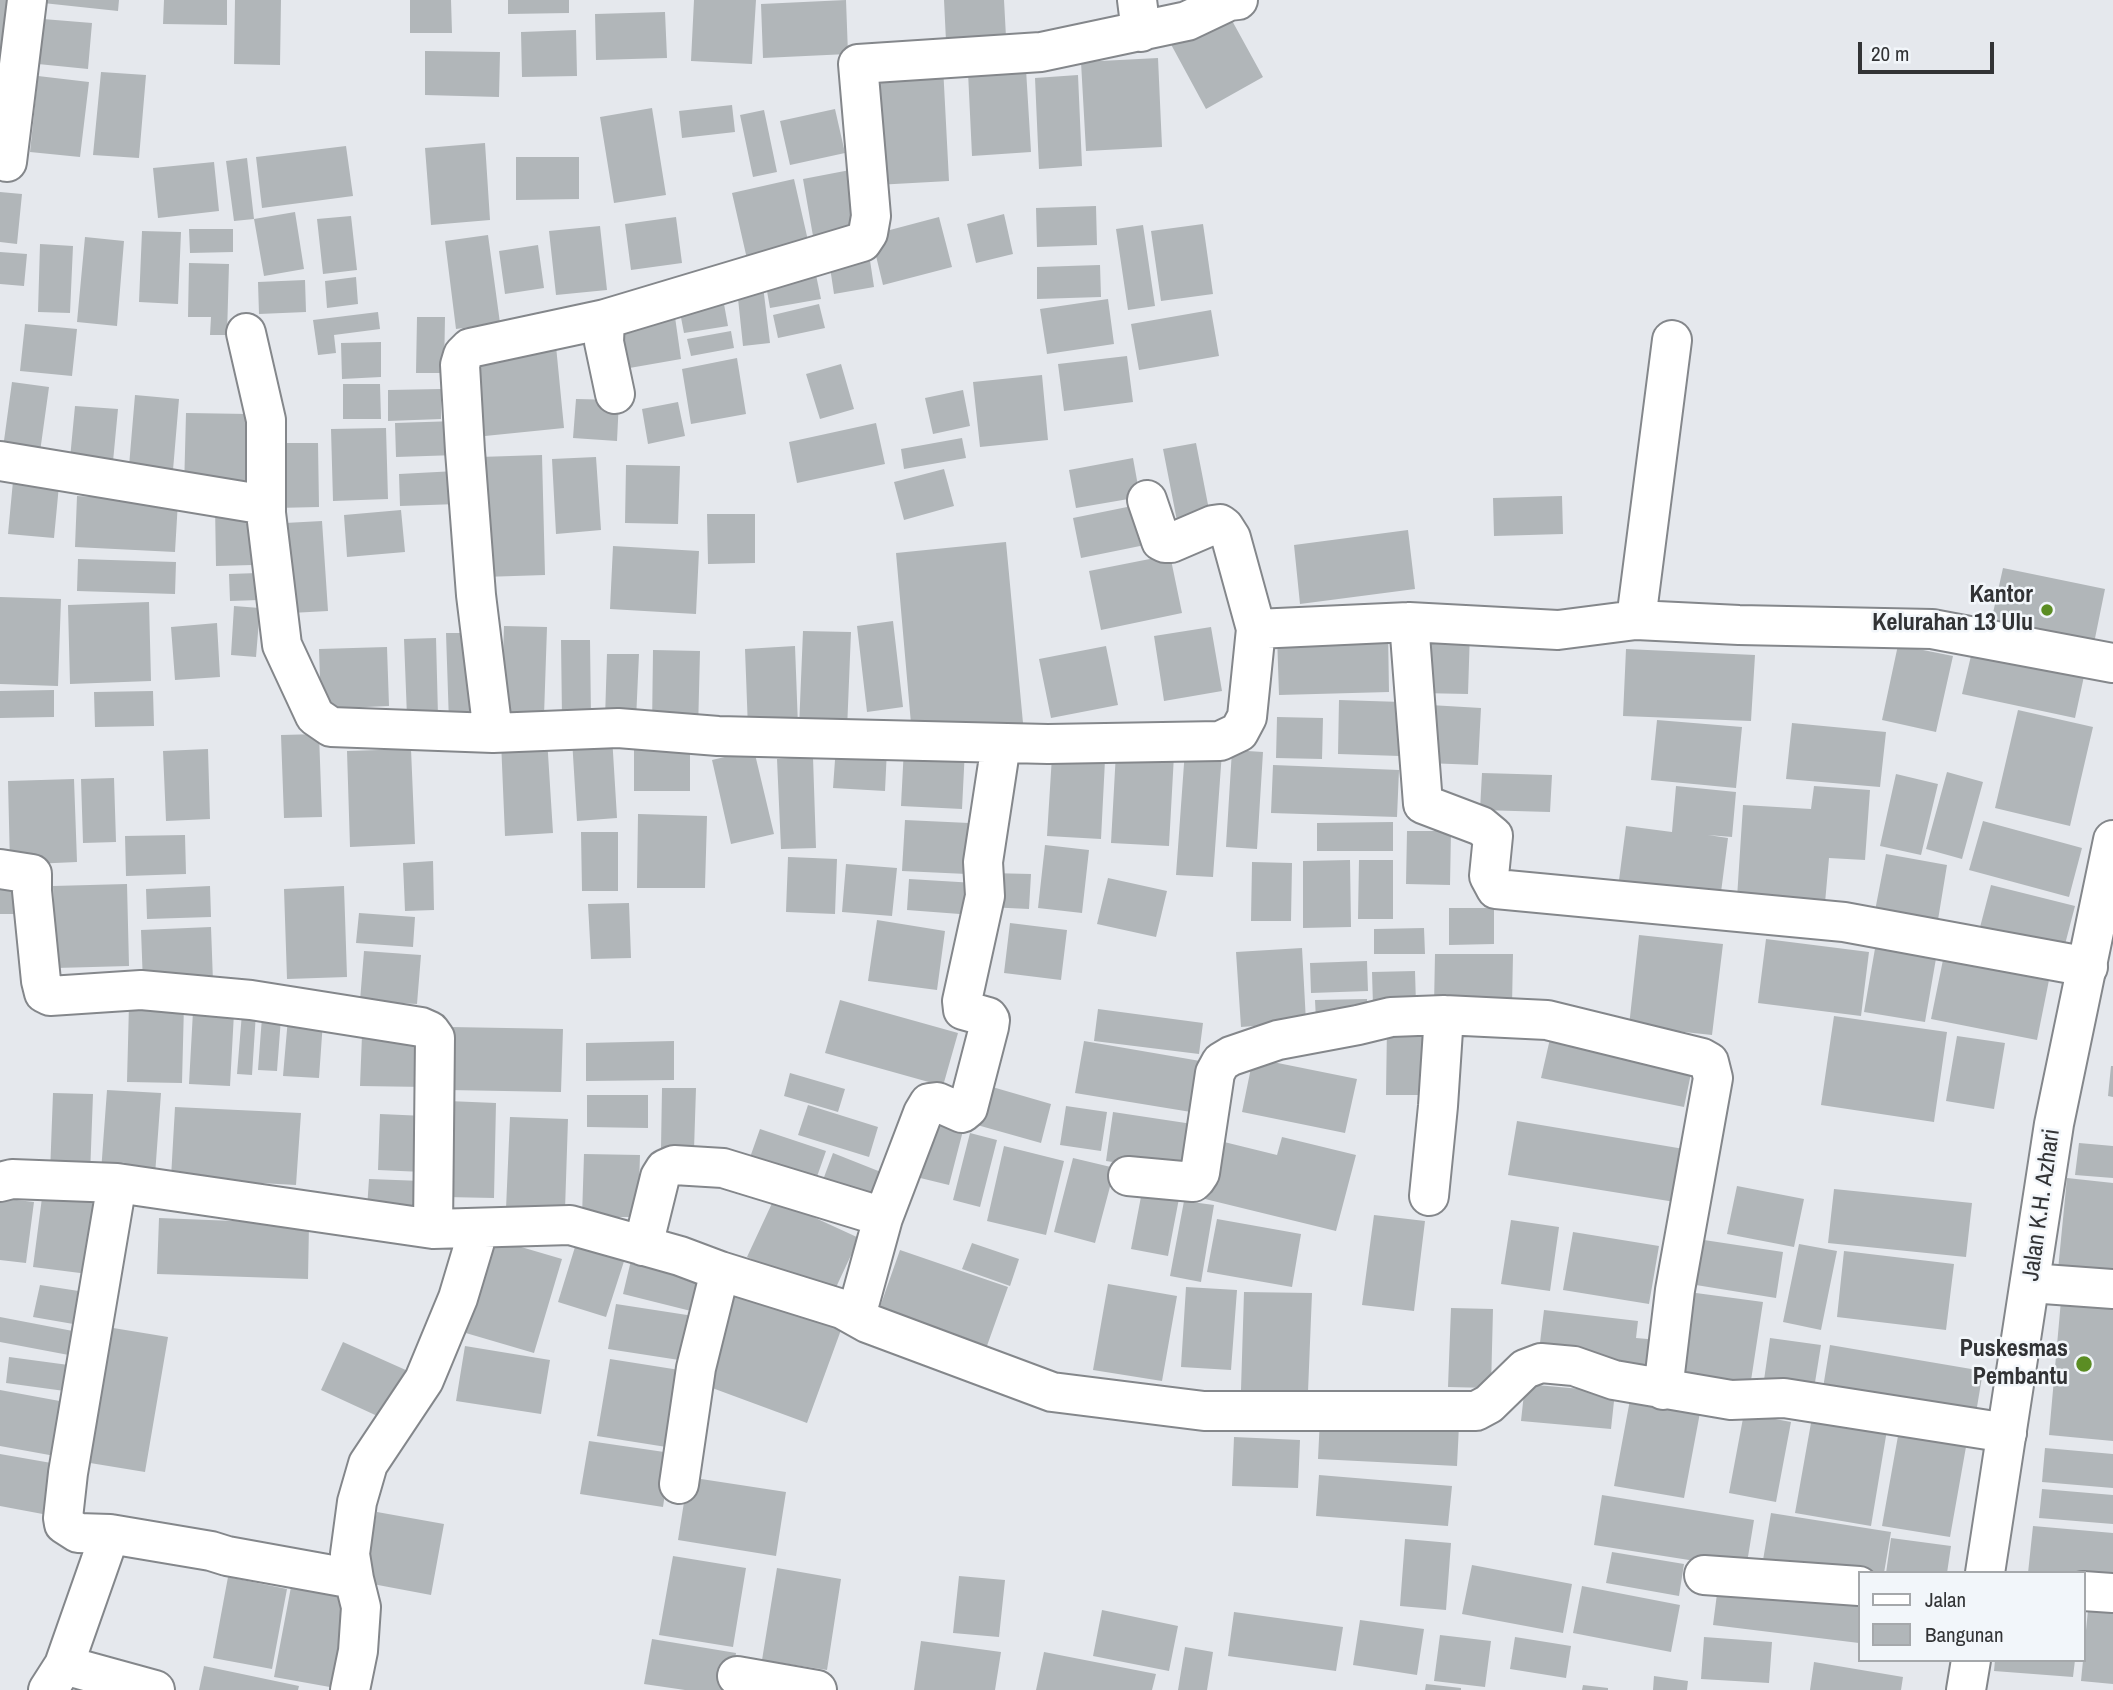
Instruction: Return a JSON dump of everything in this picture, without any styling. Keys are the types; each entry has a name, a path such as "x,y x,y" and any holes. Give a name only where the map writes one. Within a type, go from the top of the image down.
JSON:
{"street":[{"path":"7,162 27,0"},
{"path":"493,733 476,595 460,365 463,355 470,348 605,319 862,242 871,216 858,64 1041,52 1139,16 1187,22 1229,1 1238,0"},
{"path":"605,319 604,342 615,394"},
{"path":"246,332 266,421 266,505 282,645 315,716 331,727 493,733 618,728 718,736 1001,744 1220,741 1239,732 1247,717 1256,628 1231,538 1220,524 1171,544 1165,543 1161,541 1147,500"},
{"path":"1636,620 1672,340"},
{"path":"0,461 266,505"},
{"path":"1256,628 1409,622 1558,630 1636,620 1932,629 2113,663"},
{"path":"1409,622 1423,804 1469,821 1493,836 1489,876 1496,889 1844,922 2088,967"},
{"path":"856,1317 883,1218 923,1113 929,1102 937,1102 962,1112 968,1108 989,1027 988,1017 963,1010 962,1001 985,896 983,862 1001,744"},
{"name":"Jalan K.H. Azhari","path":"1985,1571 2054,1124 2088,967 2107,903 2113,840"},
{"path":"0,869 32,874 41,981 44,993 50,996 141,990 169,992 251,1000 421,1027 430,1031 435,1038 433,1229"},
{"path":"1429,1196 1444,1015"},
{"path":"1128,1176 1192,1182 1196,1180 1200,1173 1215,1073 1222,1062 1231,1056 1278,1040 1391,1017 1444,1015 1547,1020 1702,1058 1709,1062 1713,1078 1675,1290 1663,1390"},
{"path":"643,1246 660,1177 665,1169 674,1165 723,1168 883,1218"},
{"path":"0,1182 12,1179 117,1183 433,1229 570,1224 680,1256 842,1309 867,1323 1052,1392 1204,1412 1476,1411 1489,1404 1525,1369 1541,1363 1574,1366 1614,1380 1663,1390 1731,1400 1784,1398 2007,1433"},
{"path":"117,1183 68,1473 64,1524 78,1533 110,1534 354,1579"},
{"path":"350,1690 358,1651 361,1608 350,1553 357,1502 368,1464 424,1380 458,1298 479,1228"},
{"path":"679,1484 696,1368 720,1271"},
{"path":"2031,1283 2113,1289"},
{"path":"110,1534 56,1678 155,1690"},
{"path":"1704,1575 1857,1586"},
{"path":"2085,1591 2113,1593"},
{"path":"1966,1690 1971,1662"},
{"path":"737,1676 817,1690"}],"building":[{"path":"0,0 8,0 9,58 0,58"},
{"path":"43,0 119,0 118,11 43,3"},
{"path":"164,0 227,0 227,25 163,24"},
{"path":"235,0 281,0 280,65 234,64"},
{"path":"410,0 451,0 452,33 410,33"},
{"path":"508,0 569,0 569,13 508,14"},
{"path":"694,0 756,0 752,64 691,61"},
{"path":"846,0 848,54 763,58 761,4"},
{"path":"944,0 1004,0 1006,37 946,41"},
{"path":"1224,6 1263,77 1206,109 1167,37"},
{"path":"665,12 667,58 596,60 595,14"},
{"path":"43,19 92,23 88,69 38,64"},
{"path":"576,30 577,76 522,77 521,32"},
{"path":"425,51 500,52 499,97 425,95"},
{"path":"1158,58 1162,147 1086,151 1081,62"},
{"path":"943,66 949,181 876,185 870,70"},
{"path":"1026,69 1031,152 972,156 968,72"},
{"path":"101,72 146,75 139,158 93,155"},
{"path":"1078,75 1082,166 1039,169 1035,78"},
{"path":"38,76 89,82 80,157 30,152"},
{"path":"732,105 735,132 682,138 679,111"},
{"path":"652,108 666,195 614,203 600,117"},
{"path":"835,109 845,153 790,165 780,121"},
{"path":"764,110 777,172 753,177 740,115"},
{"path":"485,143 490,220 431,225 425,148"},
{"path":"346,146 353,196 262,208 256,157"},
{"path":"516,157 579,157 579,199 516,200"},
{"path":"247,158 254,219 234,221 226,161"},
{"path":"214,162 219,211 158,218 153,168"},
{"path":"850,170 860,227 813,236 803,179"},
{"path":"794,179 809,245 747,259 732,193"},
{"path":"0,192 22,194 17,244 0,242"},
{"path":"1096,206 1097,245 1037,247 1036,208"},
{"path":"295,212 304,269 264,276 254,219"},
{"path":"1004,214 1013,254 976,263 967,224"},
{"path":"351,216 357,270 323,274 317,219"},
{"path":"676,217 682,263 631,270 625,224"},
{"path":"939,217 952,267 883,285 871,235"},
{"path":"1203,224 1213,294 1161,301 1151,231"},
{"path":"1143,225 1155,306 1128,310 1116,229"},
{"path":"600,226 607,290 556,295 549,231"},
{"path":"189,229 233,229 233,252 190,253"},
{"path":"142,231 181,232 178,304 139,302"},
{"path":"488,235 500,323 456,329 445,241"},
{"path":"85,237 124,241 117,326 77,322"},
{"path":"40,244 73,246 70,313 38,312"},
{"path":"538,245 544,288 505,294 499,251"},
{"path":"868,247 874,287 834,294 828,254"},
{"path":"0,252 27,254 24,286 0,284"},
{"path":"189,263 229,264 227,335 210,335 211,317 188,317"},
{"path":"1100,265 1101,297 1037,299 1037,267"},
{"path":"815,270 821,299 770,308 765,280"},
{"path":"356,277 358,304 327,308 325,281"},
{"path":"305,280 306,312 259,314 258,282"},
{"path":"763,286 770,343 743,346 737,289"},
{"path":"722,293 728,326 684,333 678,302"},
{"path":"1108,299 1114,344 1047,354 1040,309"},
{"path":"819,304 825,328 778,338 773,315"},
{"path":"1211,310 1219,356 1139,370 1131,324"},
{"path":"378,312 380,329 334,335 336,353 318,355 313,320"},
{"path":"417,317 445,317 444,373 416,373"},
{"path":"675,317 681,359 618,370 612,328"},
{"path":"25,324 77,329 72,376 20,371"},
{"path":"731,331 734,348 691,356 687,339"},
{"path":"381,342 381,377 342,379 341,343"},
{"path":"556,346 564,428 475,437 467,355"},
{"path":"1127,356 1133,402 1064,411 1058,364"},
{"path":"737,358 746,414 691,424 682,369"},
{"path":"841,364 854,409 820,419 806,374"},
{"path":"1042,375 1048,440 980,447 973,382"},
{"path":"12,382 49,387 40,452 3,448"},
{"path":"343,384 380,384 381,419 343,419"},
{"path":"441,389 441,419 388,421 388,390"},
{"path":"963,390 970,426 933,434 925,398"},
{"path":"135,395 179,399 172,482 128,478"},
{"path":"576,399 619,400 617,441 573,438"},
{"path":"678,402 685,436 648,444 642,409"},
{"path":"75,406 118,409 112,472 69,469"},
{"path":"186,413 249,414 247,491 184,490"},
{"path":"456,421 457,455 396,457 395,423"},
{"path":"876,423 885,464 797,483 789,442"},
{"path":"386,428 388,499 333,501 331,429"},
{"path":"962,438 966,458 904,469 901,449"},
{"path":"274,443 318,443 319,507 275,508"},
{"path":"1196,443 1211,520 1178,526 1163,449"},
{"path":"542,455 545,575 483,577 479,457"},
{"path":"596,457 601,530 556,534 552,459"},
{"path":"1133,458 1140,497 1076,508 1069,470"},
{"path":"626,465 680,466 678,524 625,523"},
{"path":"944,469 954,506 904,520 894,482"},
{"path":"456,471 458,504 400,506 399,474"},
{"path":"13,481 59,485 54,538 8,534"},
{"path":"77,496 178,501 175,552 75,547"},
{"path":"1562,496 1563,534 1494,536 1493,498"},
{"path":"215,505 251,505 252,565 216,566"},
{"path":"1137,505 1145,545 1081,558 1073,518"},
{"path":"401,510 405,552 347,557 344,515"},
{"path":"707,514 755,514 755,563 708,564"},
{"path":"322,521 328,611 291,613 285,523"},
{"path":"1408,530 1415,589 1300,604 1294,545"},
{"path":"1006,542 1023,723 912,735 896,553"},
{"path":"613,546 699,551 696,614 610,609"},
{"path":"1170,555 1182,613 1101,630 1089,571"},
{"path":"78,559 176,562 175,594 77,591"},
{"name":"Kantor Kelurahan 13 Ulu","path":"2003,568 2105,589 2092,653 1989,631"},
{"path":"258,573 259,600 230,601 229,574"},
{"path":"0,597 61,599 58,686 0,684"},
{"path":"149,602 151,681 70,684 68,605"},
{"path":"234,606 260,608 256,657 231,655"},
{"path":"893,621 903,707 867,712 857,626"},
{"path":"217,623 220,677 175,680 171,627"},
{"path":"504,626 547,627 544,716 501,716"},
{"path":"1211,627 1222,691 1164,701 1154,636"},
{"path":"1420,630 1470,631 1468,694 1419,693"},
{"path":"803,631 851,632 847,730 799,728"},
{"path":"1388,631 1389,692 1279,695 1277,635"},
{"path":"446,633 473,633 476,721 449,723"},
{"path":"436,638 438,716 407,717 404,639"},
{"path":"561,640 590,640 591,719 562,719"},
{"path":"1974,643 2086,667 2075,718 1962,694"},
{"path":"1898,645 1953,656 1936,732 1882,720"},
{"path":"795,646 798,726 748,729 745,649"},
{"path":"1106,646 1118,705 1051,718 1039,659"},
{"path":"387,647 389,706 321,709 319,649"},
{"path":"1626,649 1755,655 1751,721 1623,716"},
{"path":"653,650 700,651 698,731 652,730"},
{"path":"607,654 639,654 636,720 605,719"},
{"path":"54,690 54,717 0,718 0,691"},
{"path":"153,691 154,726 95,727 94,692"},
{"path":"1339,700 1402,702 1400,756 1338,754"},
{"path":"1430,705 1481,708 1478,765 1426,763"},
{"path":"2018,710 2093,727 2070,826 1995,808"},
{"path":"1277,717 1323,718 1322,759 1276,758"},
{"path":"1657,720 1742,727 1736,788 1651,780"},
{"path":"1792,723 1886,732 1880,787 1786,779"},
{"path":"319,734 322,817 284,818 281,735"},
{"path":"612,736 617,818 577,821 572,739"},
{"path":"547,738 553,833 505,836 501,741"},
{"path":"836,746 887,749 885,791 833,788"},
{"path":"904,747 965,749 962,809 901,806"},
{"path":"634,748 690,748 690,791 634,791"},
{"path":"208,749 210,819 166,821 163,751"},
{"path":"411,749 415,844 350,847 347,751"},
{"path":"754,750 774,834 731,844 712,760"},
{"path":"1185,750 1222,752 1213,877 1176,875"},
{"path":"1232,750 1263,752 1257,849 1226,847"},
{"path":"1116,752 1174,755 1169,846 1111,843"},
{"path":"1052,756 1105,760 1101,839 1047,836"},
{"path":"813,757 816,848 781,849 777,759"},
{"path":"1273,765 1399,770 1397,817 1271,813"},
{"path":"1947,772 1983,782 1962,859 1926,849"},
{"path":"1482,773 1552,775 1550,812 1480,810"},
{"path":"1896,774 1938,784 1921,855 1880,846"},
{"path":"114,778 116,842 83,843 81,779"},
{"path":"74,779 77,862 10,865 8,781"},
{"path":"1676,786 1736,792 1732,837 1708,835 1728,838 1720,900 1618,888 1626,826 1672,832"},
{"path":"1814,786 1870,790 1865,860 1829,858 1825,903 1737,898 1743,805 1811,809"},
{"path":"638,814 707,816 705,888 637,888"},
{"path":"905,820 969,823 967,874 902,871"},
{"path":"1983,821 2082,848 2069,897 1969,870"},
{"path":"1393,822 1393,851 1317,851 1317,823"},
{"path":"1407,831 1451,831 1450,885 1406,884"},
{"path":"581,832 618,832 618,891 582,891"},
{"path":"185,835 186,874 126,876 125,836"},
{"path":"1045,845 1089,850 1082,913 1038,908"},
{"path":"1886,854 1947,865 1936,932 1873,921"},
{"path":"788,857 837,859 835,914 786,912"},
{"path":"1350,860 1351,927 1303,928 1303,861"},
{"path":"1359,860 1393,860 1393,919 1358,919"},
{"path":"433,861 434,910 405,911 403,863"},
{"path":"1252,862 1292,863 1291,921 1251,921"},
{"path":"846,864 897,868 892,916 842,912"},
{"path":"989,873 1031,874 1029,909 987,907"},
{"path":"14,875 16,914 0,914 0,876"},
{"path":"1108,878 1167,891 1156,937 1097,924"},
{"path":"909,879 975,883 973,915 907,910"},
{"path":"127,884 129,966 56,968 53,886"},
{"path":"1991,885 2075,906 2062,956 1978,935"},
{"path":"210,886 211,917 147,919 146,889"},
{"path":"344,886 347,977 287,979 284,889"},
{"path":"629,903 631,958 591,959 588,904"},
{"path":"1449,908 1494,908 1494,944 1449,945"},
{"path":"359,913 415,917 413,947 356,943"},
{"path":"877,920 945,931 937,990 868,981"},
{"path":"1010,923 1067,930 1061,980 1004,973"},
{"path":"211,927 213,982 143,984 141,930"},
{"path":"1424,928 1425,954 1374,954 1374,929"},
{"path":"1639,935 1723,944 1712,1035 1629,1026"},
{"path":"1877,937 1938,947 1925,1022 1864,1012"},
{"path":"1766,939 1869,952 1861,1016 1758,1003"},
{"path":"1302,948 1306,1022 1241,1027 1236,952"},
{"path":"1945,950 2051,970 2037,1040 1931,1019"},
{"path":"364,951 421,955 417,1004 360,1001"},
{"path":"1435,954 1513,954 1512,1006 1434,1006"},
{"path":"1367,961 1368,991 1311,993 1310,963"},
{"path":"1415,971 1416,1005 1373,1006 1372,972"},
{"path":"1367,999 1368,1019 1316,1020 1315,1000"},
{"path":"840,1000 958,1033 943,1086 825,1053"},
{"path":"129,1004 184,1004 182,1083 127,1082"},
{"path":"1098,1009 1203,1023 1199,1054 1094,1041"},
{"path":"193,1011 234,1013 230,1086 189,1084"},
{"path":"242,1013 256,1013 252,1075 237,1074"},
{"path":"1834,1016 1947,1032 1934,1122 1821,1105"},
{"path":"262,1017 281,1018 277,1071 258,1070"},
{"path":"288,1018 323,1021 319,1078 283,1076"},
{"path":"1387,1025 1436,1025 1436,1095 1386,1095"},
{"path":"450,1027 563,1029 561,1092 448,1090"},
{"path":"1552,1030 1694,1059 1684,1107 1541,1078"},
{"path":"362,1035 427,1036 426,1087 360,1086"},
{"path":"1957,1036 2005,1043 1994,1109 1946,1101"},
{"path":"674,1041 674,1080 586,1081 586,1043"},
{"path":"1084,1041 1206,1062 1197,1113 1075,1093"},
{"path":"1253,1058 1357,1079 1345,1133 1242,1112"},
{"path":"2113,1066 2113,1097 2108,1096"},
{"path":"790,1073 845,1089 838,1112 784,1096"},
{"path":"982,1084 1051,1104 1041,1143 970,1123"},
{"path":"662,1088 696,1088 694,1150 661,1149"},
{"path":"107,1090 161,1093 155,1175 101,1172"},
{"path":"53,1093 93,1094 90,1176 50,1174"},
{"path":"587,1095 648,1095 648,1128 587,1127"},
{"path":"448,1101 496,1103 494,1198 446,1197"},
{"path":"808,1105 878,1127 869,1157 798,1135"},
{"path":"1066,1106 1107,1112 1101,1151 1060,1145"},
{"path":"175,1107 301,1113 296,1185 171,1178"},
{"path":"930,1109 966,1119 949,1185 912,1176"},
{"path":"1113,1112 1199,1125 1192,1174 1106,1161"},
{"path":"380,1114 425,1116 423,1172 378,1170"},
{"path":"510,1117 568,1119 565,1210 506,1209"},
{"path":"1517,1121 1684,1149 1675,1202 1508,1175"},
{"path":"760,1129 826,1151 813,1188 747,1166"},
{"path":"970,1133 997,1140 980,1207 953,1200"},
{"path":"1282,1137 1356,1155 1336,1231 1201,1198 1216,1140 1277,1155"},
{"path":"2079,1143 2113,1146 2113,1178 2075,1175"},
{"path":"1004,1146 1064,1161 1046,1235 987,1221"},
{"path":"833,1153 896,1178 882,1213 820,1188"},
{"path":"584,1154 640,1155 638,1217 582,1217"},
{"path":"1073,1158 1115,1168 1095,1243 1054,1232"},
{"path":"2067,1178 2113,1183 2113,1285 2057,1280"},
{"path":"369,1179 422,1181 421,1211 367,1209"},
{"path":"1144,1181 1181,1188 1168,1256 1131,1249"},
{"path":"1737,1186 1804,1199 1794,1247 1727,1234"},
{"path":"1834,1189 1972,1203 1966,1257 1828,1243"},
{"path":"43,1190 98,1197 88,1274 33,1267"},
{"path":"0,1198 34,1202 26,1263 0,1260"},
{"path":"774,1199 859,1238 832,1296 747,1257"},
{"path":"1184,1201 1214,1205 1201,1282 1170,1276"},
{"path":"1374,1215 1425,1221 1414,1311 1362,1305"},
{"path":"159,1218 309,1224 308,1279 157,1274"},
{"path":"1217,1219 1301,1234 1292,1287 1207,1272"},
{"path":"1511,1220 1559,1227 1550,1291 1501,1284"},
{"path":"1573,1232 1659,1246 1649,1304 1563,1290"},
{"path":"579,1234 628,1249 606,1317 558,1302"},
{"path":"487,1237 562,1259 534,1353 459,1331"},
{"path":"1704,1240 1783,1252 1776,1298 1696,1285"},
{"path":"972,1243 1019,1259 1010,1286 962,1269"},
{"path":"1799,1244 1837,1251 1821,1330 1783,1322"},
{"path":"900,1250 1008,1287 983,1357 875,1321"},
{"path":"1844,1251 1954,1264 1946,1330 1837,1317"},
{"path":"633,1252 713,1272 703,1314 623,1294"},
{"path":"1108,1284 1177,1296 1162,1381 1093,1370"},
{"path":"40,1285 85,1292 79,1325 33,1317"},
{"path":"1186,1287 1237,1290 1231,1370 1181,1367"},
{"path":"730,1289 841,1330 807,1423 696,1382"},
{"name":"Puskesmas Pembantu","path":"2062,1289 2113,1294 2113,1441 2049,1435"},
{"path":"1681,1291 1763,1302 1750,1387 1669,1376"},
{"path":"1244,1292 1312,1293 1308,1392 1241,1390"},
{"path":"616,1304 700,1317 692,1362 608,1349"},
{"path":"1451,1308 1493,1309 1491,1388 1448,1387"},
{"path":"1544,1310 1638,1321 1636,1338 1659,1340 1654,1375 1539,1351"},
{"path":"0,1317 78,1332 74,1356 0,1342"},
{"path":"101,1326 168,1337 145,1472 78,1461"},
{"path":"1770,1338 1821,1345 1813,1395 1763,1387"},
{"path":"343,1342 408,1371 386,1420 321,1390"},
{"path":"1830,1345 1983,1371 1975,1419 1822,1394"},
{"path":"465,1346 550,1360 541,1414 456,1401"},
{"path":"9,1357 76,1366 72,1392 6,1383"},
{"path":"610,1359 692,1372 679,1449 597,1436"},
{"path":"1525,1384 1615,1392 1611,1429 1521,1421"},
{"path":"1632,1389 1702,1402 1684,1498 1614,1486"},
{"path":"0,1390 65,1402 55,1456 0,1446"},
{"path":"1814,1406 1889,1418 1871,1526 1795,1513"},
{"path":"1744,1413 1791,1422 1776,1502 1729,1493"},
{"path":"1320,1418 1459,1425 1457,1466 1318,1459"},
{"path":"1901,1419 1969,1430 1950,1537 1882,1526"},
{"path":"1234,1437 1300,1440 1298,1488 1232,1486"},
{"path":"589,1441 671,1453 663,1507 580,1494"},
{"path":"2045,1448 2113,1454 2113,1488 2042,1482"},
{"path":"0,1454 57,1464 48,1515 0,1506"},
{"path":"1319,1475 1452,1486 1448,1526 1316,1516"},
{"path":"688,1477 786,1492 776,1556 678,1540"},
{"path":"2042,1489 2113,1495 2113,1524 2039,1518"},
{"path":"1602,1495 1754,1520 1746,1569 1594,1545"},
{"path":"377,1512 444,1524 431,1595 362,1582"},
{"path":"1771,1513 1891,1532 1884,1571 1762,1566"},
{"path":"2033,1526 2113,1533 2113,1585 2085,1574 2085,1571 2028,1571"},
{"path":"1891,1538 1951,1546 1947,1571 1886,1571"},
{"path":"1405,1539 1451,1543 1446,1610 1400,1606"},
{"path":"1612,1552 1684,1564 1679,1596 1606,1583"},
{"path":"673,1556 746,1568 733,1647 659,1635"},
{"path":"1472,1565 1572,1584 1563,1633 1462,1614"},
{"path":"777,1568 841,1579 827,1670 762,1660"},
{"path":"959,1576 1005,1580 999,1637 953,1633"},
{"path":"228,1577 287,1589 272,1669 213,1658"},
{"path":"1582,1586 1680,1605 1671,1652 1573,1633"},
{"path":"1718,1586 1857,1605 1857,1643 1713,1625"},
{"path":"291,1587 356,1598 341,1689 274,1677"},
{"path":"1102,1610 1178,1626 1169,1671 1093,1656"},
{"path":"2088,1610 2113,1612 2113,1684 2081,1681 2085,1662"},
{"path":"1234,1612 1343,1627 1336,1671 1228,1656"},
{"path":"1360,1620 1424,1629 1417,1675 1353,1665"},
{"path":"1440,1635 1491,1641 1485,1687 1434,1681"},
{"path":"1515,1637 1571,1646 1566,1678 1510,1669"},
{"path":"1704,1637 1772,1642 1769,1683 1701,1679"},
{"path":"652,1639 736,1653 730,1690 685,1690 644,1684"},
{"path":"921,1641 1001,1652 995,1690 914,1690"},
{"path":"1185,1647 1213,1652 1207,1690 1178,1690"},
{"path":"1044,1652 1156,1674 1152,1690 1036,1690"},
{"path":"1814,1662 1903,1677 1901,1690 1810,1690"},
{"path":"1995,1662 2075,1662 2073,1677 1994,1671"},
{"path":"204,1666 299,1686 298,1690 199,1690"},
{"path":"1654,1676 1688,1681 1687,1690 1653,1690"},
{"path":"1426,1684 1461,1688 1461,1690 1425,1690"},
{"path":"1583,1685 1608,1688 1608,1690 1582,1690"}],"place":[{"name":"Kantor Kelurahan 13 Ulu","path":"2047,610"},
{"name":"Puskesmas Pembantu","path":"2084,1364"}]}
